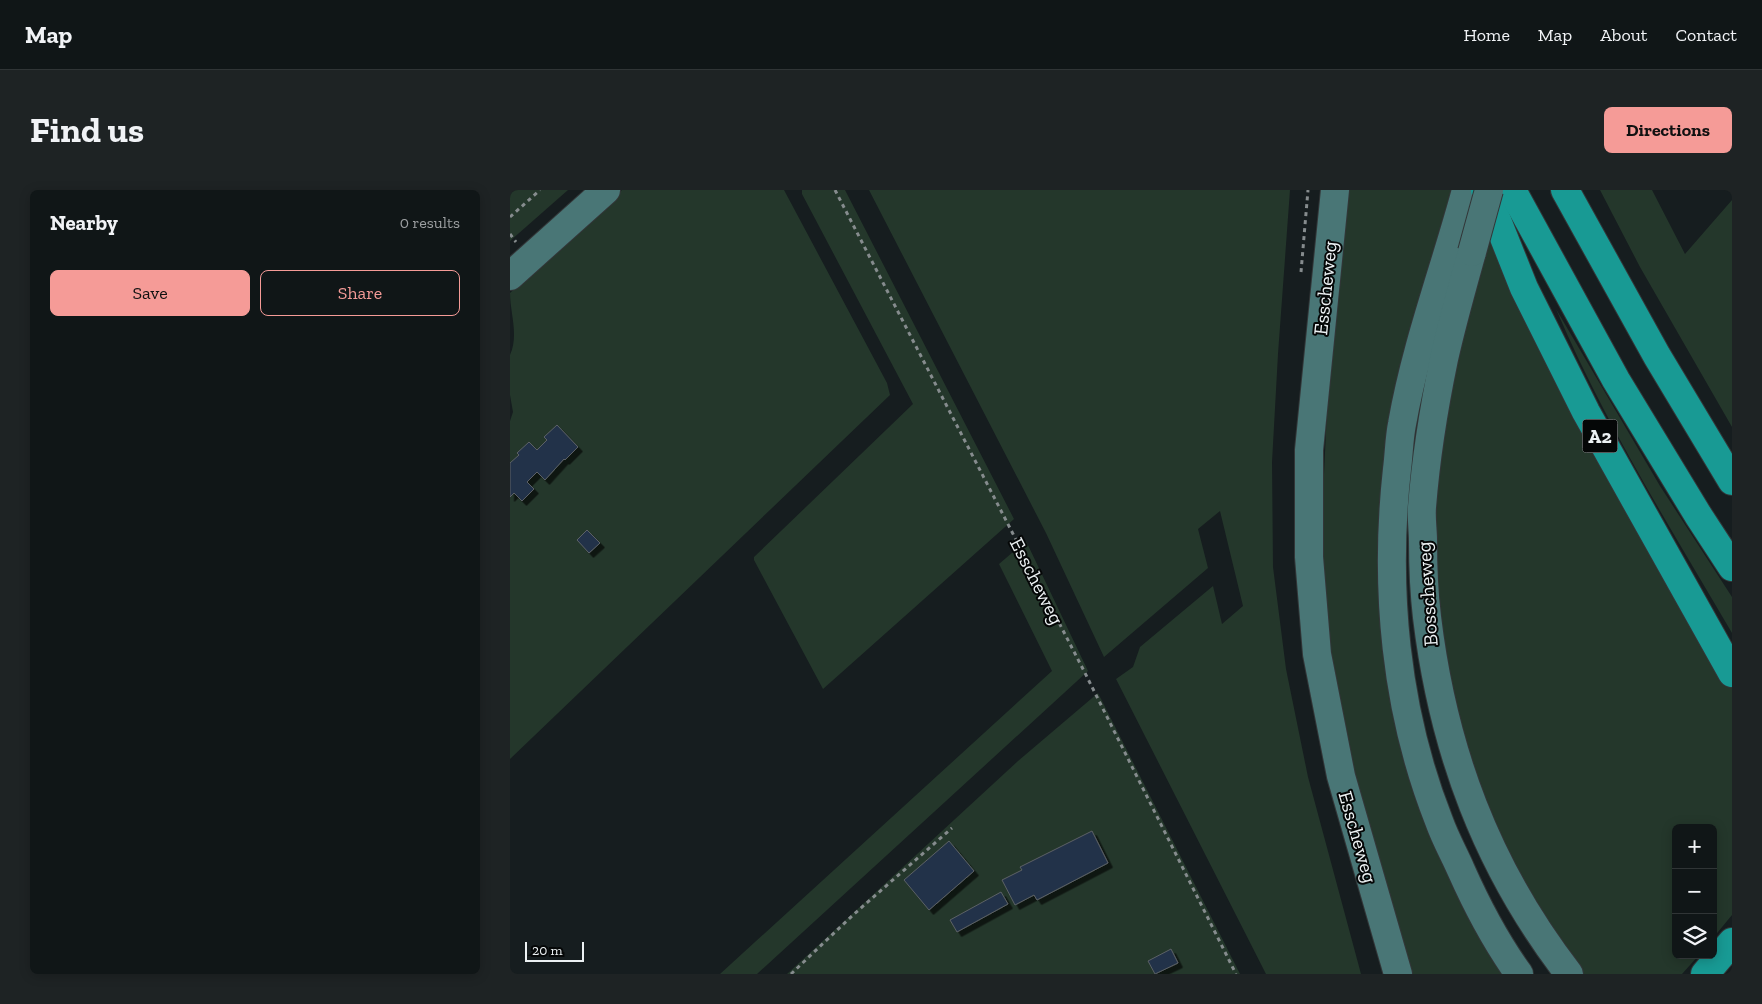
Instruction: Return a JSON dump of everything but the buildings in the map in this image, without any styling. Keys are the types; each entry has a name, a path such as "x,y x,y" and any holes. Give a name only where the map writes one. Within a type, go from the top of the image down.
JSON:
{"highway":[{"name":"A2","path":"1487,190 1524,288 1586,412 1732,673"},
{"name":"A2","path":"1512,190 1616,380 1732,567"},
{"path":"1565,190 1658,356 1732,481"},
{"path":"1571,190 1580,219"},
{"path":"1705,974 1732,942"}],"main road":[{"path":"510,276 606,190"},
{"name":"Esscheweg","path":"1335,190 1309,450 1309,556 1317,654 1341,776 1398,974"},
{"name":"Bosscheweg","path":"1466,190 1418,354 1402,424 1393,509 1391,588 1399,666 1409,724 1438,821 1477,904 1519,974"},
{"name":"Bosscheweg","path":"1487,190 1444,359 1432,424 1422,508 1424,586 1432,659 1454,754 1483,833 1514,893 1547,945 1569,974"}],"path":[{"path":"510,217 540,190"},
{"name":"Esscheweg","path":"835,190 1084,671 1236,974"},
{"path":"791,974 853,915 952,828"}],"green space":[{"path":"510,190 568,190 510,241"},
{"path":"622,190 784,190 887,383 890,395 510,759 510,421 513,412 510,395 510,355 513,347 514,332 510,293"},
{"path":"802,190 845,190 1014,519 823,689 754,557 913,404 802,194"},
{"path":"869,190 1290,190 1272,462 1273,567 1286,669 1308,777 1361,974 1266,974 1116,679 1133,667 1140,647 1213,586 1222,624 1243,606 1220,511 1198,529 1208,568 1104,657 1046,533"},
{"path":"1342,190 1455,190 1403,385 1390,652 1506,974 1408,974 1348,762 1327,647 1320,559 1332,304"},
{"path":"1600,190 1652,190 1685,254 1732,200 1732,427 1640,267"},
{"path":"1488,224 1732,678 1732,915 1717,933 1717,824 1672,824 1672,959 1695,959 1682,974 1583,974 1553,935 1488,820 1439,653 1434,456"},
{"path":"1556,309 1660,486 1732,597 1732,633 1616,433"},
{"path":"1026,541 1088,671 757,974 720,974 1052,671 999,564"},
{"path":"1098,693 1240,974 787,974 1018,761"}]}
